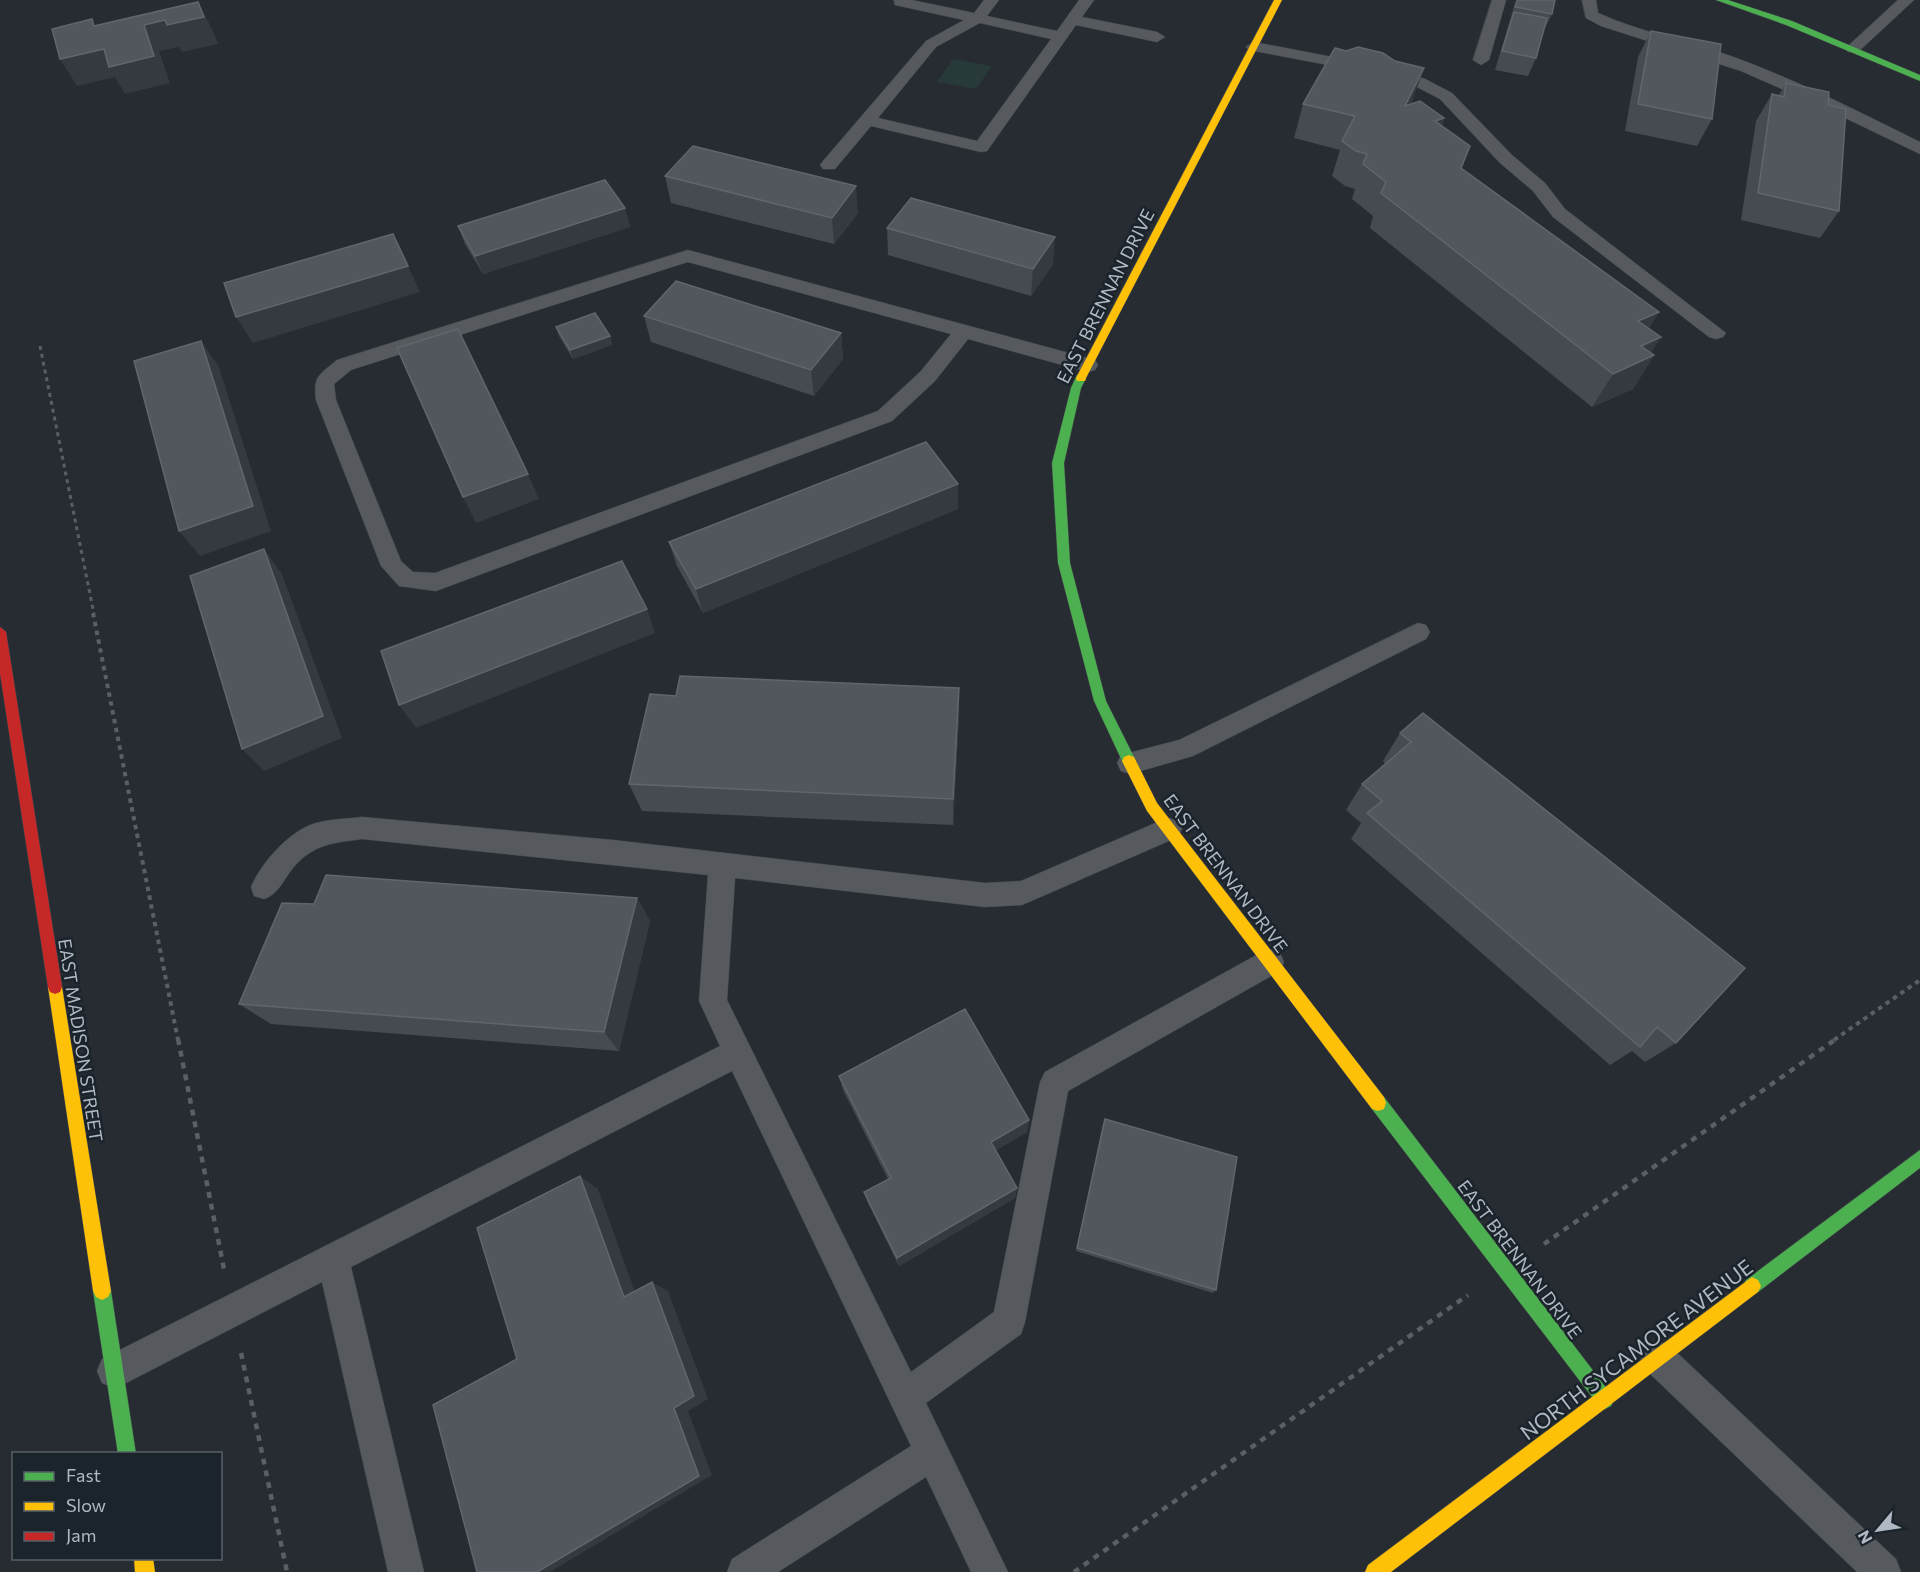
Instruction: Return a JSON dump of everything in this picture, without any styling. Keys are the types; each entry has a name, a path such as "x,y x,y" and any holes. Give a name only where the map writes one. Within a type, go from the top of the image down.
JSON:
{"street":[{"name":"EAST BRENNAN DRIVE","path":"1278,0 1076,388 1058,463 1064,563 1100,701 1152,807 1605,1400"},
{"path":"1719,0 1789,23 1920,78"},
{"name":"EAST MADISON STREET","path":"0,632 127,1452"},
{"name":"NORTH SYCAMORE AVENUE","path":"1376,1572 1605,1400 1920,1158"}],"lane":[{"path":"829,165 931,44 977,19 992,0"},
{"path":"866,120 981,147 1087,0"},
{"path":"1481,60 1499,0"},
{"path":"1589,0 1591,15 1610,24 1722,58 1810,94 1920,149"},
{"path":"1853,48 1907,0"},
{"path":"900,2 1061,36"},
{"path":"1072,20 1156,37"},
{"path":"1254,46 1389,72 1419,82 1446,96 1506,159 1539,187 1559,213 1716,333"},
{"path":"964,330 928,376 885,416 436,582 407,580 392,566 326,400 324,382 344,365 688,256 964,330 1089,365"},
{"path":"1130,763 1184,749 1418,632"},
{"path":"264,887 285,858 317,834 362,828 985,895 1022,893 1169,829"},
{"path":"722,865 713,1001 990,1572"},
{"path":"905,1397 1010,1322 1055,1082 1270,962"},
{"path":"114,1371 738,1052"},
{"path":"333,1258 406,1572"},
{"path":"1658,1358 1883,1572"},
{"path":"745,1572 932,1453"}],"path":[{"path":"39,346 232,1310 287,1572"}],"shaded area":[{"path":"953,59 992,66 976,89 937,82"}],"building":[{"path":"1518,0 1555,0 1552,14 1515,7"},
{"path":"198,2 204,17 167,25 165,20 144,25 154,56 109,67 104,49 60,59 52,29 92,19 94,26"},
{"path":"1514,12 1547,18 1536,58 1502,51"},
{"path":"1651,31 1721,44 1712,119 1638,104"},
{"path":"1358,47 1383,53 1395,61 1424,68 1405,106 1420,101 1444,118 1435,121 1470,146 1461,168 1659,312 1638,321 1661,337 1641,346 1654,355 1613,374 1381,193 1386,182 1363,164 1367,154 1356,151 1342,141 1355,116 1303,104 1335,48 1346,51"},
{"path":"1786,83 1829,92 1828,105 1846,109 1839,211 1758,193 1772,94 1784,97"},
{"path":"693,146 856,186 832,218 665,176"},
{"path":"605,180 625,208 475,256 458,226"},
{"path":"911,198 1055,237 1033,269 887,228"},
{"path":"393,234 408,266 236,317 224,283"},
{"path":"676,281 841,333 811,370 644,316"},
{"path":"595,313 610,336 570,350 556,327"},
{"path":"458,329 528,474 463,497 397,348"},
{"path":"201,341 253,506 179,531 134,361"},
{"path":"926,442 958,484 696,589 669,542"},
{"path":"264,549 323,716 242,749 190,576"},
{"path":"622,561 647,609 399,705 381,651"},
{"path":"680,676 959,688 953,799 629,784 650,694 676,696"},
{"path":"1423,713 1745,968 1676,1043 1657,1027 1640,1047 1367,813 1382,801 1362,784 1411,742 1400,733"},
{"path":"326,875 637,898 604,1032 239,1004 282,903 314,904"},
{"path":"965,1009 1029,1120 991,1142 1017,1188 897,1258 864,1192 891,1178 839,1076"},
{"path":"1105,1119 1237,1157 1216,1290 1077,1248"},
{"path":"580,1176 624,1297 652,1282 694,1396 674,1408 699,1476 537,1572 477,1572 433,1405 517,1359 477,1228"}],"traffic: fast":[{"path":"1720,0 1789,23 1920,78"},
{"path":"1081,378 1076,388 1058,463 1064,563 1100,701 1129,761"},
{"path":"1378,1103 1605,1400"},
{"path":"1752,1286 1920,1158"},
{"path":"102,1291 127,1452"}],"traffic: slow":[{"path":"1081,378 1278,0"},
{"path":"1129,761 1152,807 1378,1103"},
{"path":"55,987 102,1291"},
{"path":"1375,1572 1752,1286"},
{"path":"143,1560 145,1572"}],"traffic: jam":[{"path":"0,632 55,987"}]}
